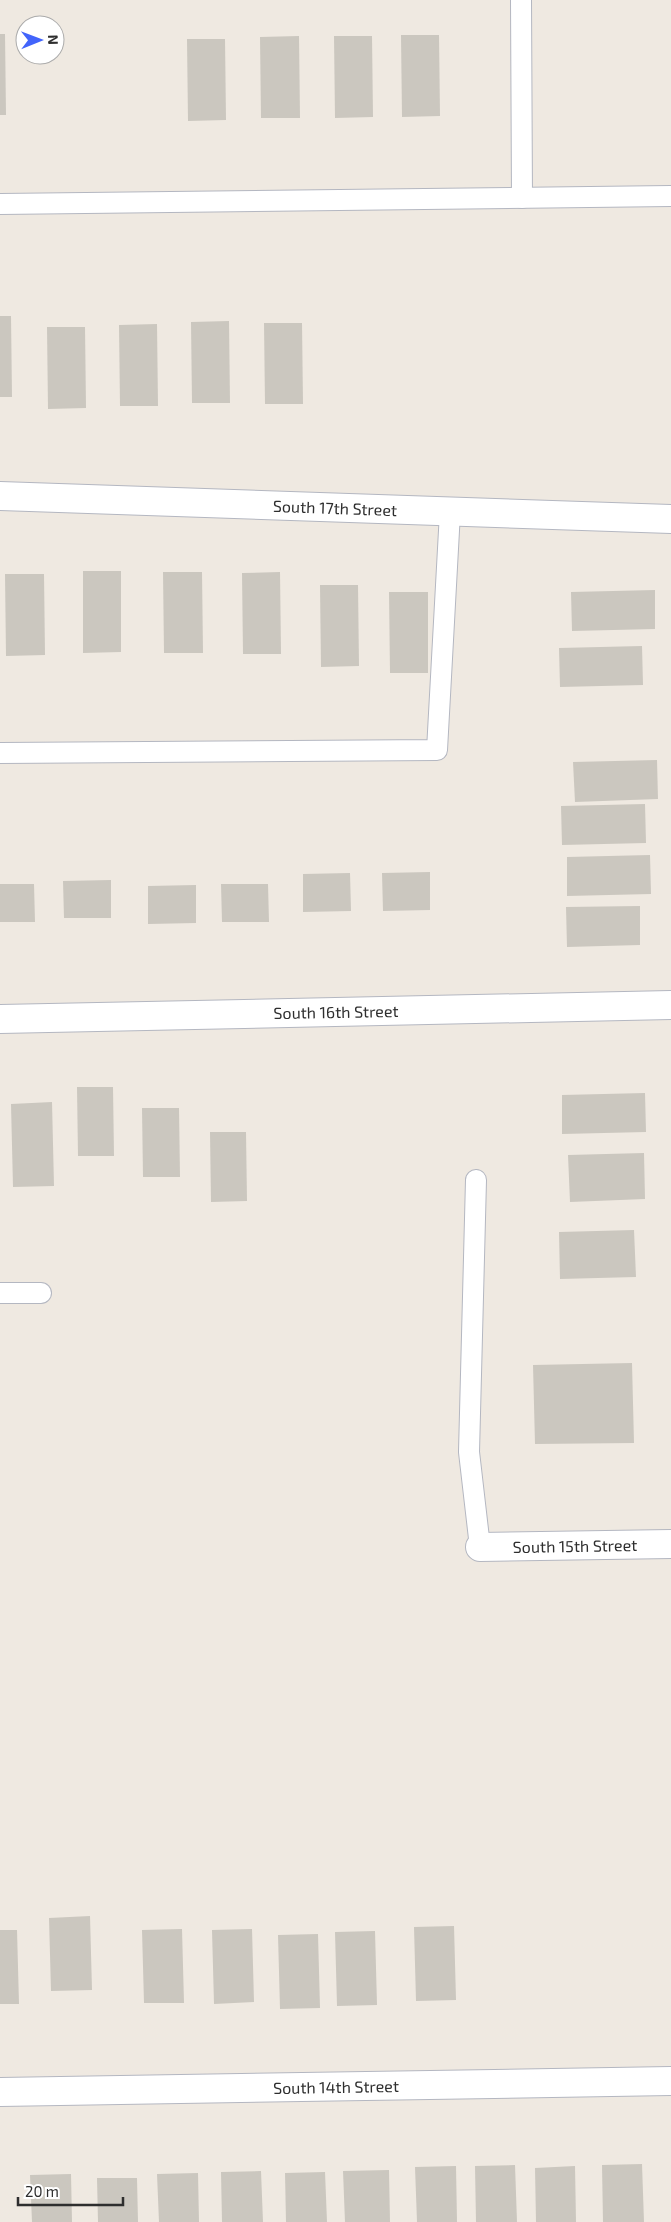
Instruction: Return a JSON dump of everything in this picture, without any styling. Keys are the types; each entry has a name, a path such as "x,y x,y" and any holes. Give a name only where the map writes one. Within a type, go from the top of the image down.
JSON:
{"street":[{"name":"South 17th Street","path":"0,496 671,519"},
{"name":"South 16th Street","path":"0,1019 671,1005"},
{"name":"South 15th Street","path":"480,1547 671,1544"},
{"name":"South 14th Street","path":"0,2092 671,2081"}],"lane":[{"path":"521,0 522,198"},
{"path":"0,204 671,196"},
{"path":"0,754 437,750 450,512"},
{"path":"476,1180 470,1452 480,1547"},
{"path":"0,1293 41,1293"}],"building":[{"path":"0,34 5,34 6,115 0,115"},
{"path":"401,35 439,35 440,116 402,117"},
{"path":"299,36 300,118 261,118 260,37"},
{"path":"334,36 372,36 373,117 335,118"},
{"path":"187,39 225,39 226,120 188,121"},
{"path":"0,316 11,316 12,397 0,397"},
{"path":"229,321 230,403 192,403 191,322"},
{"path":"264,323 302,323 303,404 265,404"},
{"path":"157,324 158,406 120,406 119,325"},
{"path":"47,327 85,327 86,408 48,409"},
{"path":"83,571 121,571 121,652 83,653"},
{"path":"163,572 202,572 203,653 164,653"},
{"path":"280,572 281,654 243,654 242,573"},
{"path":"5,574 44,574 45,655 6,656"},
{"path":"320,585 358,585 359,666 321,667"},
{"path":"655,590 655,629 572,631 571,592"},
{"path":"389,592 428,592 428,673 390,673"},
{"path":"642,646 643,685 560,687 559,648"},
{"path":"657,760 658,799 575,802 573,762"},
{"path":"645,804 646,843 562,845 561,806"},
{"path":"650,855 651,894 567,896 567,857"},
{"path":"430,872 430,910 383,911 382,873"},
{"path":"350,873 351,911 303,912 303,874"},
{"path":"111,880 111,918 64,918 63,881"},
{"path":"0,884 34,884 35,922 0,922"},
{"path":"221,884 268,884 269,922 222,922"},
{"path":"196,885 196,923 148,924 148,886"},
{"path":"640,906 640,945 567,947 566,907"},
{"path":"77,1087 113,1087 114,1156 78,1156"},
{"path":"645,1093 646,1132 562,1134 562,1095"},
{"path":"52,1102 54,1186 13,1187 11,1104"},
{"path":"142,1108 179,1108 180,1177 143,1177"},
{"path":"210,1132 246,1132 247,1201 211,1202"},
{"path":"644,1153 645,1199 570,1202 568,1155"},
{"path":"634,1230 636,1277 560,1279 559,1232"},
{"path":"632,1363 634,1443 535,1444 533,1365"},
{"path":"90,1916 92,1990 51,1991 49,1918"},
{"path":"454,1926 456,2000 416,2001 414,1927"},
{"path":"182,1929 184,2003 144,2003 142,1930"},
{"path":"252,1929 254,2002 214,2004 212,1930"},
{"path":"0,1930 17,1930 19,2004 0,2004"},
{"path":"375,1931 377,2005 337,2006 335,1932"},
{"path":"318,1934 320,2008 280,2009 278,1935"},
{"path":"642,2164 644,2222 603,2222 602,2165"},
{"path":"515,2165 517,2222 476,2222 475,2166"},
{"path":"456,2166 457,2222 417,2222 415,2167"},
{"path":"575,2166 576,2222 536,2222 535,2168"},
{"path":"389,2170 390,2222 345,2222 343,2171"},
{"path":"261,2171 263,2222 222,2222 221,2172"},
{"path":"325,2172 327,2222 286,2222 285,2173"},
{"path":"198,2173 199,2222 159,2222 157,2174"},
{"path":"71,2174 72,2222 32,2222 30,2175"},
{"path":"97,2178 137,2178 138,2222 98,2222"}]}
